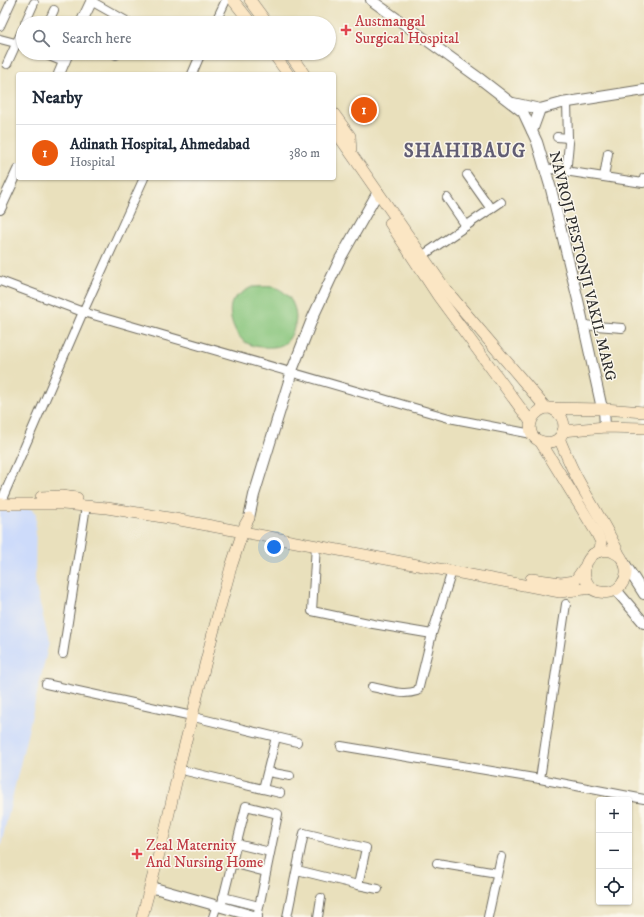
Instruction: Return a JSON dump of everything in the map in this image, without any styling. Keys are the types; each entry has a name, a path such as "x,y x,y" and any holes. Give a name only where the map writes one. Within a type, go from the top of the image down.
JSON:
{"main road":[{"path":"233,0 246,16"},
{"path":"241,0 253,16"},
{"path":"250,0 262,16"},
{"path":"278,60 287,72"},
{"path":"285,60 294,72"},
{"path":"294,60 303,72"},
{"path":"336,117 350,136 351,153"},
{"path":"336,133 351,153 438,296 530,421"},
{"path":"1,500 86,506 175,519 247,526 316,545 560,592 592,588 604,593 616,590 622,585 626,578 626,570 623,561 574,473 561,434 563,420 557,411 549,409 446,290 336,143"},
{"path":"644,412 604,409 540,409 530,421 530,430 535,438 540,441 550,442 561,434 605,427 644,428"},
{"path":"540,441 601,542 600,551 593,555"},
{"path":"1,500 61,496 114,502 177,512 560,583 575,581 587,561 599,551 605,550 612,552 623,561"},
{"path":"150,917 155,888 195,717 247,526"},
{"path":"584,568 586,580 592,588"},
{"path":"142,917 155,888 186,771 195,717"}],"street":[{"path":"0,26 12,0"},
{"path":"218,16 226,0"},
{"name":"NAVROJI PESTONJI VAKIL MARG","path":"371,0 523,112 537,142 545,168 564,241 601,404 604,409 605,427"},
{"path":"84,16 92,1 118,16"},
{"path":"28,16 34,3"},
{"path":"51,16 54,10"},
{"path":"0,39 16,43"},
{"path":"7,64 16,50"},
{"path":"60,72 65,60"},
{"path":"193,72 198,60"},
{"path":"510,102 540,108 644,90"},
{"path":"567,103 569,143 567,164"},
{"path":"532,131 540,108"},
{"path":"557,138 568,138"},
{"path":"604,177 608,153"},
{"path":"545,168 643,183 644,178"},
{"path":"0,209 16,174"},
{"path":"467,176 491,209"},
{"path":"1,500 83,312 143,180"},
{"path":"247,526 254,495 291,372 313,317 340,259 376,196"},
{"path":"447,198 466,226"},
{"path":"422,256 501,202"},
{"path":"0,281 83,312 449,418 532,434"},
{"path":"583,325 622,328"},
{"path":"63,654 86,506"},
{"path":"316,545 312,611 373,624 432,634"},
{"path":"623,561 644,594"},
{"path":"372,687 410,694 417,691 432,634 452,571"},
{"path":"616,590 644,623"},
{"path":"540,779 566,604"},
{"path":"46,684 195,717 297,742"},
{"path":"263,789 276,737"},
{"path":"341,746 540,779 644,799"},
{"path":"186,771 280,793"},
{"path":"268,772 290,776"},
{"path":"155,888 220,903 257,917 278,814 246,806 232,863 220,903 213,917"},
{"path":"287,917 304,833 366,848 358,885"},
{"path":"237,844 270,852"},
{"path":"488,917 501,857"},
{"path":"232,863 266,872"},
{"path":"437,863 497,873"},
{"path":"297,870 378,889"},
{"path":"318,917 321,898"},
{"path":"220,903 259,906"}],"shaded area":[{"path":"0,509 31,509 36,513 35,583 49,643 0,849"}],"green space":[{"path":"252,287 273,287 279,289 285,293 292,303 295,309 296,322 289,339 282,345 274,347 258,347 245,342 237,334 232,322 230,309 231,303 238,295"}],"place":[{"name":"Austmangal Surgical Hospital","path":"346,30"},
{"name":"Adinath Hospital, Ahmedabad","path":"364,110"},
{"name":"Zeal Maternity And Nursing Home","path":"137,854"}],"district":[{"name":"SHAHIBAUG","path":"465,150"}]}
